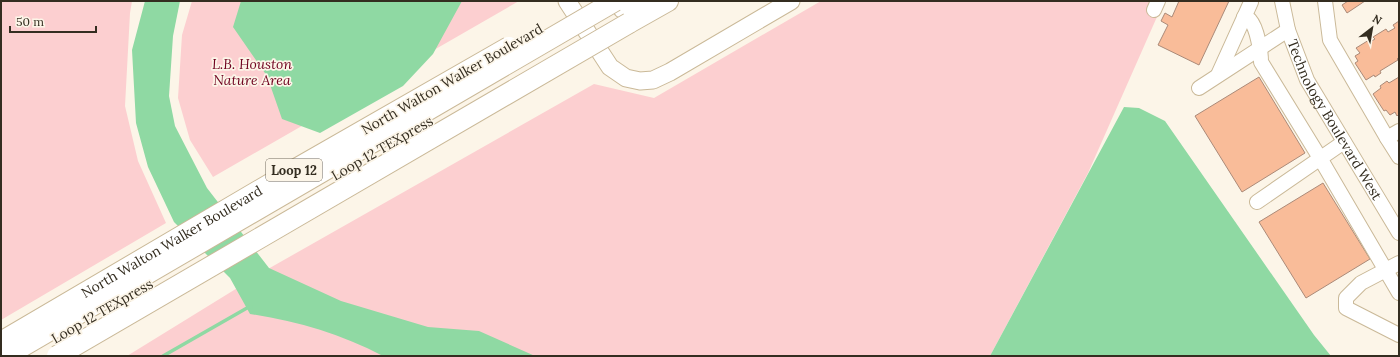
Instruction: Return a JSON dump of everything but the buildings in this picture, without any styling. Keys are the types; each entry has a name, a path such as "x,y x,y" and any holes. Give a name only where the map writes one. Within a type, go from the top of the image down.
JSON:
{"highway":[{"name":"North Walton Walker Boulevard","path":"1,342 287,174 589,1"},
{"name":"Loop 12","path":"57,356 626,8 668,1"},
{"name":"Loop 12 TEXpress","path":"6,356 626,8"},
{"name":"Loop 12 TEXpress","path":"25,356 626,8"}],"main road":[{"path":"566,1 610,67 626,78 640,81 653,80 670,72 791,1"}],"street":[{"name":"Technology Boulevard West","path":"1282,1 1288,30 1307,80 1399,233"},
{"path":"1325,1 1330,40 1386,138 1399,157"},
{"path":"1217,76 1251,2"},
{"path":"1244,17 1250,20 1260,48 1261,62 1320,158 1399,294"},
{"path":"1199,88 1288,30"},
{"path":"1386,138 1399,131"},
{"path":"1257,202 1344,142"},
{"path":"1399,263 1361,283 1346,298 1346,308 1399,335"}],"green space":[{"path":"1,1 132,1 125,106 138,161 166,223 1,320"},
{"name":"L.B. Houston Nature Area","path":"192,1 519,1 213,177 190,140 178,98 182,35"},
{"path":"821,1 1164,1 1088,173 990,356 127,356 268,269 594,84 654,98"}],"shaded area":[{"path":"145,1 180,1 173,36 169,96 175,126 207,188 269,268 341,301 428,327 479,331 535,356 383,356 351,341 318,329 284,320 250,314 230,278 174,222 148,167 136,123 132,50"},
{"path":"241,1 462,1 433,54 403,86 320,133 282,119 267,76 233,27"},
{"path":"1124,107 1139,108 1165,121 1314,335 1331,356 990,356"}],"waterway":[{"path":"163,356 251,307"}]}
